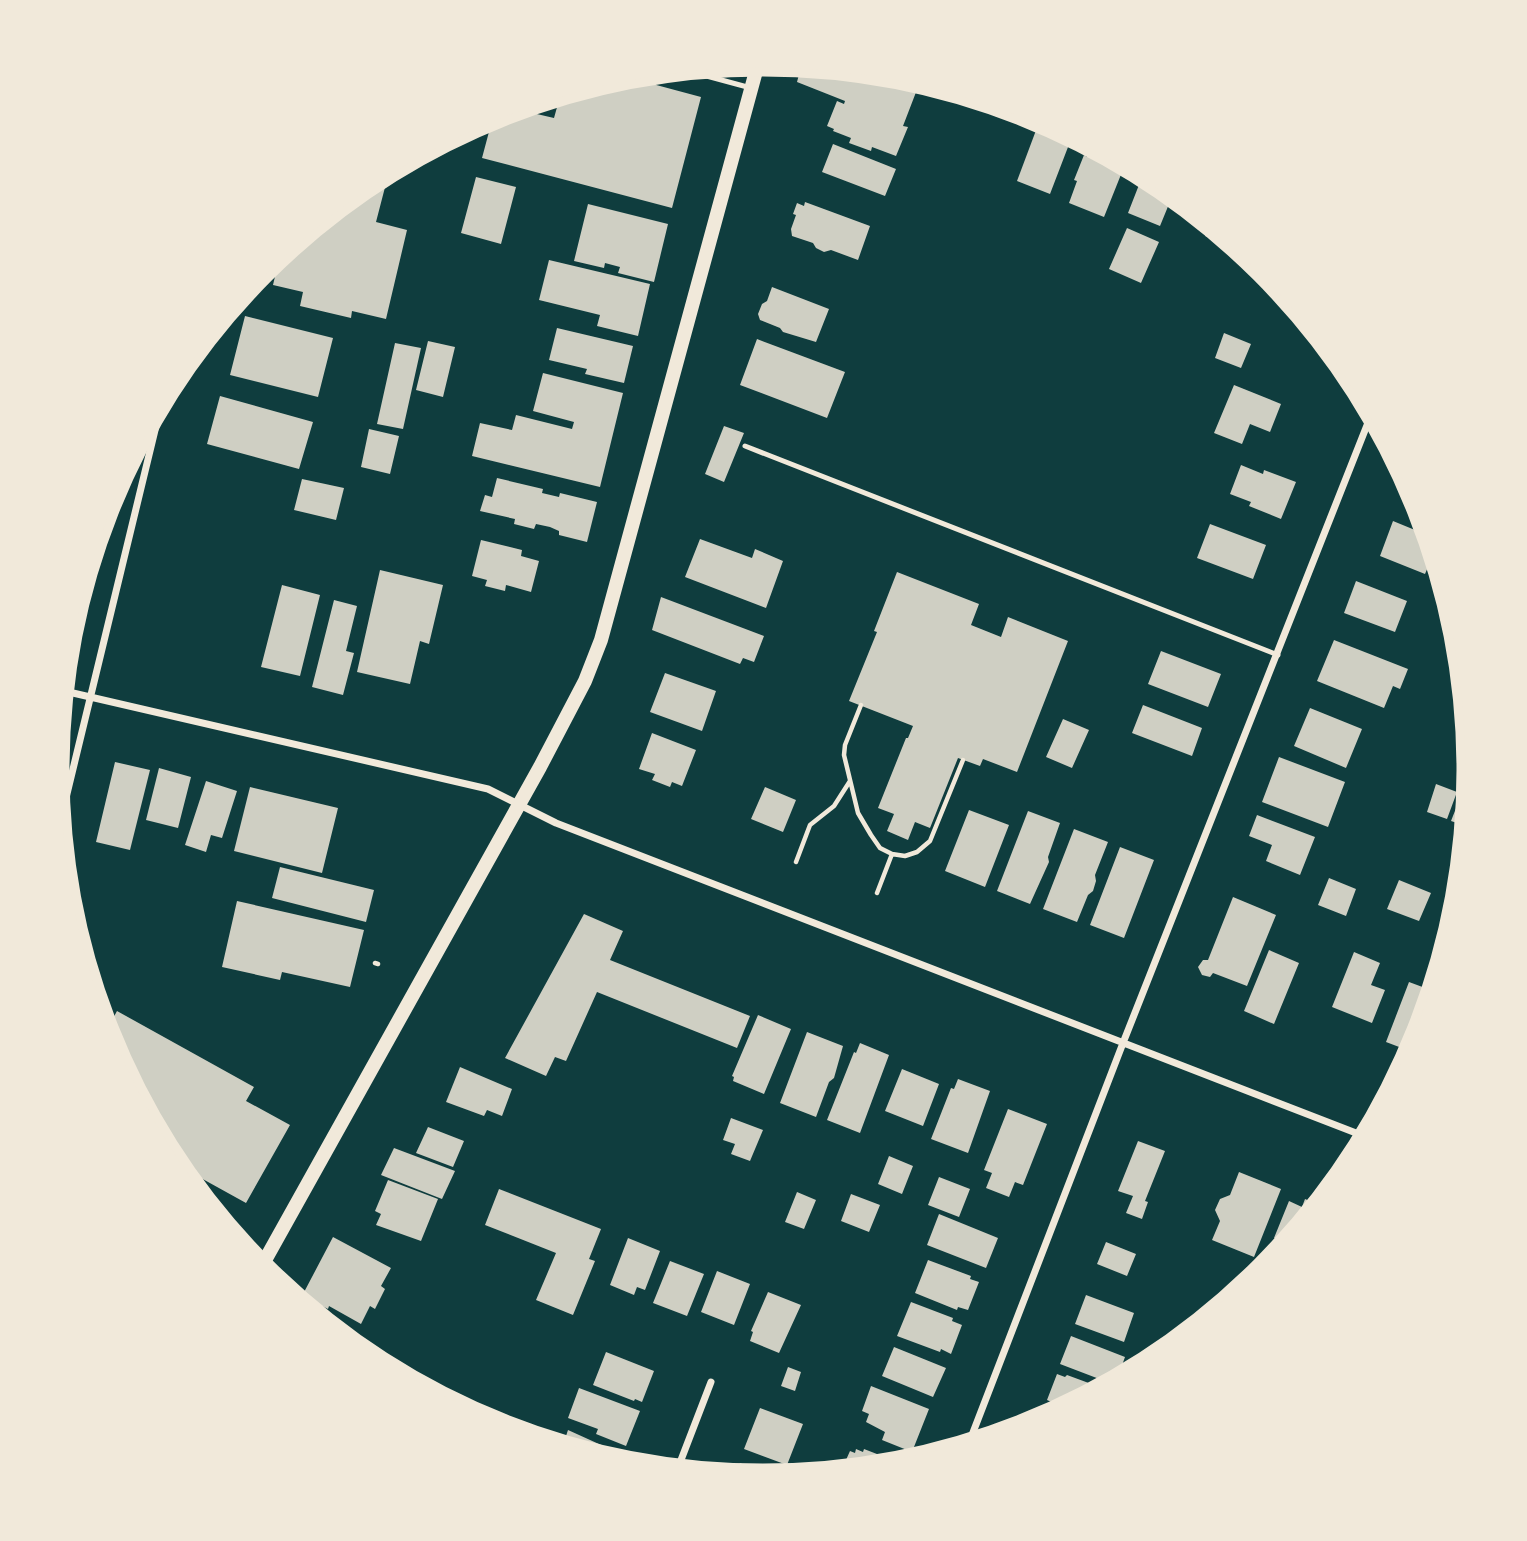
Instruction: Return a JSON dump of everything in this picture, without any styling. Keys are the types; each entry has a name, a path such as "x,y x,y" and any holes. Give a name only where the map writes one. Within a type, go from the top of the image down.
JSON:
{"main road":[{"path":"265,1260 519,806 585,681 601,640 756,72"}],"street":[{"path":"971,1437 1369,421"},
{"path":"66,801 157,423"},
{"path":"70,692 488,789 569,828 1360,1134"},
{"path":"679,1464 711,1381"}],"lane":[{"path":"702,75 751,88"},
{"path":"745,446 1278,655"}],"path":[{"path":"861,705 845,745 844,755 859,813 880,848 905,856 917,852 930,841 963,760"},
{"path":"796,862 810,825 834,806 850,780"},
{"path":"877,892 892,854"}],"building":[{"path":"799,73 809,73 917,89 903,126 908,127 896,156 872,147 871,151 849,143 851,138 827,126 837,101 844,104 845,101 797,82"},
{"path":"646,82 701,97 672,208 482,158 490,128 530,112 554,118 558,103"},
{"path":"1037,128 1070,143 1050,194 1017,181"},
{"path":"833,144 896,169 885,196 822,172"},
{"path":"1089,152 1122,171 1104,217 1069,203 1077,181 1074,180 1084,155 1087,157"},
{"path":"476,177 516,187 501,244 461,233"},
{"path":"1140,182 1174,206 1169,204 1160,226 1128,213"},
{"path":"386,183 376,222 407,230 386,319 352,311 351,318 300,306 303,292 273,285 277,269 303,245 338,216"},
{"path":"805,202 870,226 858,260 831,250 824,252 813,243 792,236 791,229 796,215 793,214 797,203 804,206"},
{"path":"588,204 668,224 654,282 618,273 620,267 605,263 604,268 574,261"},
{"path":"1127,228 1159,242 1141,283 1109,269"},
{"path":"1207,231 1220,242 1205,236"},
{"path":"549,260 650,284 638,336 597,326 600,315 539,300"},
{"path":"772,287 829,309 816,342 783,332 780,328 760,320 758,314"},
{"path":"245,316 333,338 318,397 230,375"},
{"path":"557,328 633,346 624,383 585,374 587,369 549,360"},
{"path":"1224,333 1251,344 1241,368 1215,358"},
{"path":"757,339 845,372 827,418 740,385"},
{"path":"428,341 455,347 443,397 416,390"},
{"path":"395,343 421,348 403,429 377,424"},
{"path":"543,373 623,393 600,487 472,456 480,423 512,430 516,415 572,429 574,422 533,411"},
{"path":"1234,385 1281,404 1270,432 1250,424 1242,444 1214,433"},
{"path":"220,396 313,422 299,469 207,444"},
{"path":"724,426 744,433 724,482 705,474"},
{"path":"369,429 399,436 390,474 361,467"},
{"path":"1241,465 1263,474 1264,470 1296,482 1281,519 1249,506 1251,502 1230,494"},
{"path":"497,478 543,489 542,493 559,497 560,493 597,502 587,542 559,535 559,531 550,527 536,524 534,529 514,524 515,519 480,511 485,495 492,497"},
{"path":"302,479 344,488 336,520 294,510"},
{"path":"1393,521 1420,532 1430,562 1425,574 1380,556"},
{"path":"1210,524 1266,545 1253,579 1197,558"},
{"path":"700,539 752,558 755,549 783,561 766,608 685,577"},
{"path":"481,540 522,550 521,556 539,561 531,592 506,585 505,591 485,586 487,580 472,576"},
{"path":"380,570 443,585 429,644 420,641 410,684 357,672"},
{"path":"897,572 979,604 971,625 1001,637 1008,617 1068,641 1017,772 983,759 980,766 958,758 930,828 915,822 908,840 887,831 894,814 878,808 913,726 849,701 877,632 874,631"},
{"path":"1356,581 1407,601 1395,632 1344,613"},
{"path":"282,585 320,595 300,676 261,667"},
{"path":"661,597 764,636 754,662 743,658 740,664 652,630"},
{"path":"334,600 357,606 346,651 354,653 343,695 312,687"},
{"path":"1334,640 1408,669 1400,689 1393,686 1384,708 1317,681"},
{"path":"1161,651 1221,674 1208,707 1148,684"},
{"path":"665,673 716,691 702,731 650,712"},
{"path":"1143,705 1202,728 1192,756 1132,733"},
{"path":"1310,708 1362,729 1346,768 1294,746"},
{"path":"1063,719 1089,730 1072,768 1046,757"},
{"path":"652,733 696,750 682,786 672,782 670,787 652,780 655,774 639,769"},
{"path":"1279,757 1345,782 1328,827 1262,802"},
{"path":"115,762 150,770 130,850 96,842"},
{"path":"159,768 191,777 178,828 146,820"},
{"path":"206,781 237,791 222,838 211,835 206,852 185,845"},
{"path":"1436,784 1457,792 1447,819 1427,812"},
{"path":"250,787 338,808 322,873 234,851"},
{"path":"765,787 796,800 783,832 751,819"},
{"path":"1461,794 1460,824 1451,821"},
{"path":"969,810 1009,825 985,887 945,871"},
{"path":"1028,811 1060,823 1048,857 1049,862 1030,904 997,891"},
{"path":"1257,815 1315,837 1300,875 1266,861 1272,845 1249,836"},
{"path":"1074,829 1108,842 1095,875 1093,891 1088,895 1077,922 1043,909"},
{"path":"1120,847 1154,860 1124,938 1090,925"},
{"path":"280,867 374,890 366,922 272,898"},
{"path":"1329,878 1356,889 1346,916 1318,905"},
{"path":"1399,880 1431,893 1419,921 1387,909"},
{"path":"1233,897 1276,915 1247,986 1213,973 1210,977 1202,975 1198,967 1203,960 1208,960"},
{"path":"237,901 364,930 350,987 282,972 280,980 222,967"},
{"path":"584,914 623,931 610,960 750,1016 737,1048 597,992 566,1061 555,1057 546,1076 505,1058"},
{"path":"1269,950 1299,963 1274,1024 1244,1011"},
{"path":"1354,952 1380,963 1371,985 1385,990 1372,1023 1332,1007"},
{"path":"1409,982 1427,989 1404,1049 1386,1042"},
{"path":"117,1011 254,1087 246,1101 290,1125 246,1203 199,1177 198,1180 158,1120 112,1021"},
{"path":"758,1015 791,1029 764,1094 733,1081 732,1076"},
{"path":"807,1032 843,1046 834,1078 829,1082 816,1117 780,1103"},
{"path":"860,1043 889,1055 860,1133 827,1120"},
{"path":"460,1067 512,1089 502,1116 487,1110 484,1116 446,1102"},
{"path":"902,1069 939,1084 923,1126 885,1111"},
{"path":"958,1079 990,1091 968,1153 931,1139 951,1088 954,1089"},
{"path":"1008,1109 1047,1124 1023,1185 1015,1182 1009,1197 986,1188 992,1173 984,1170"},
{"path":"731,1118 763,1130 750,1161 731,1154 735,1144 723,1140"},
{"path":"428,1127 464,1141 453,1167 416,1153"},
{"path":"1138,1141 1165,1151 1145,1201 1148,1202 1142,1219 1126,1213 1133,1196 1118,1191"},
{"path":"394,1148 455,1171 442,1199 381,1175"},
{"path":"889,1156 913,1166 902,1194 878,1184"},
{"path":"1239,1172 1281,1189 1254,1257 1212,1240 1220,1221 1215,1210 1220,1199 1230,1195"},
{"path":"939,1177 970,1189 959,1217 928,1205"},
{"path":"388,1180 438,1199 421,1241 376,1225 381,1214 375,1211"},
{"path":"499,1189 601,1229 589,1259 595,1261 573,1315 536,1300 556,1253 485,1225"},
{"path":"797,1192 816,1200 804,1229 785,1222"},
{"path":"851,1194 880,1205 869,1232 841,1221"},
{"path":"1305,1199 1313,1202 1280,1241 1274,1238 1289,1201 1302,1207"},
{"path":"939,1214 998,1238 986,1268 927,1245"},
{"path":"333,1237 391,1268 381,1286 385,1289 375,1309 370,1306 361,1324 329,1306 328,1309 302,1295"},
{"path":"628,1238 660,1251 645,1290 637,1287 634,1295 610,1285"},
{"path":"1106,1242 1136,1254 1127,1276 1097,1264"},
{"path":"928,1260 971,1276 970,1279 979,1282 968,1310 958,1307 957,1310 915,1293"},
{"path":"670,1261 704,1274 687,1316 653,1303"},
{"path":"717,1271 750,1284 734,1325 701,1312"},
{"path":"768,1292 801,1305 779,1353 750,1341 751,1331"},
{"path":"1086,1295 1134,1313 1124,1342 1075,1324"},
{"path":"911,1302 953,1318 952,1321 962,1325 951,1354 897,1336"},
{"path":"1071,1336 1125,1357 1120,1372 1104,1381 1060,1364"},
{"path":"894,1347 946,1368 933,1397 882,1376"},
{"path":"606,1352 654,1371 642,1402 593,1385"},
{"path":"788,1367 801,1372 795,1391 781,1386"},
{"path":"1057,1374 1095,1385 1057,1404 1047,1400"},
{"path":"871,1386 929,1409 912,1452 882,1440 885,1432 866,1422 869,1414 862,1411"},
{"path":"579,1388 640,1411 626,1446 596,1434 598,1429 568,1418"},
{"path":"760,1408 803,1424 787,1465 744,1449"},
{"path":"568,1430 621,1454 545,1434 566,1436"},
{"path":"856,1449 863,1452 864,1449 887,1458 850,1464 846,1460 850,1451 855,1453"},
{"path":"740,1463 763,1469 738,1468"}]}
